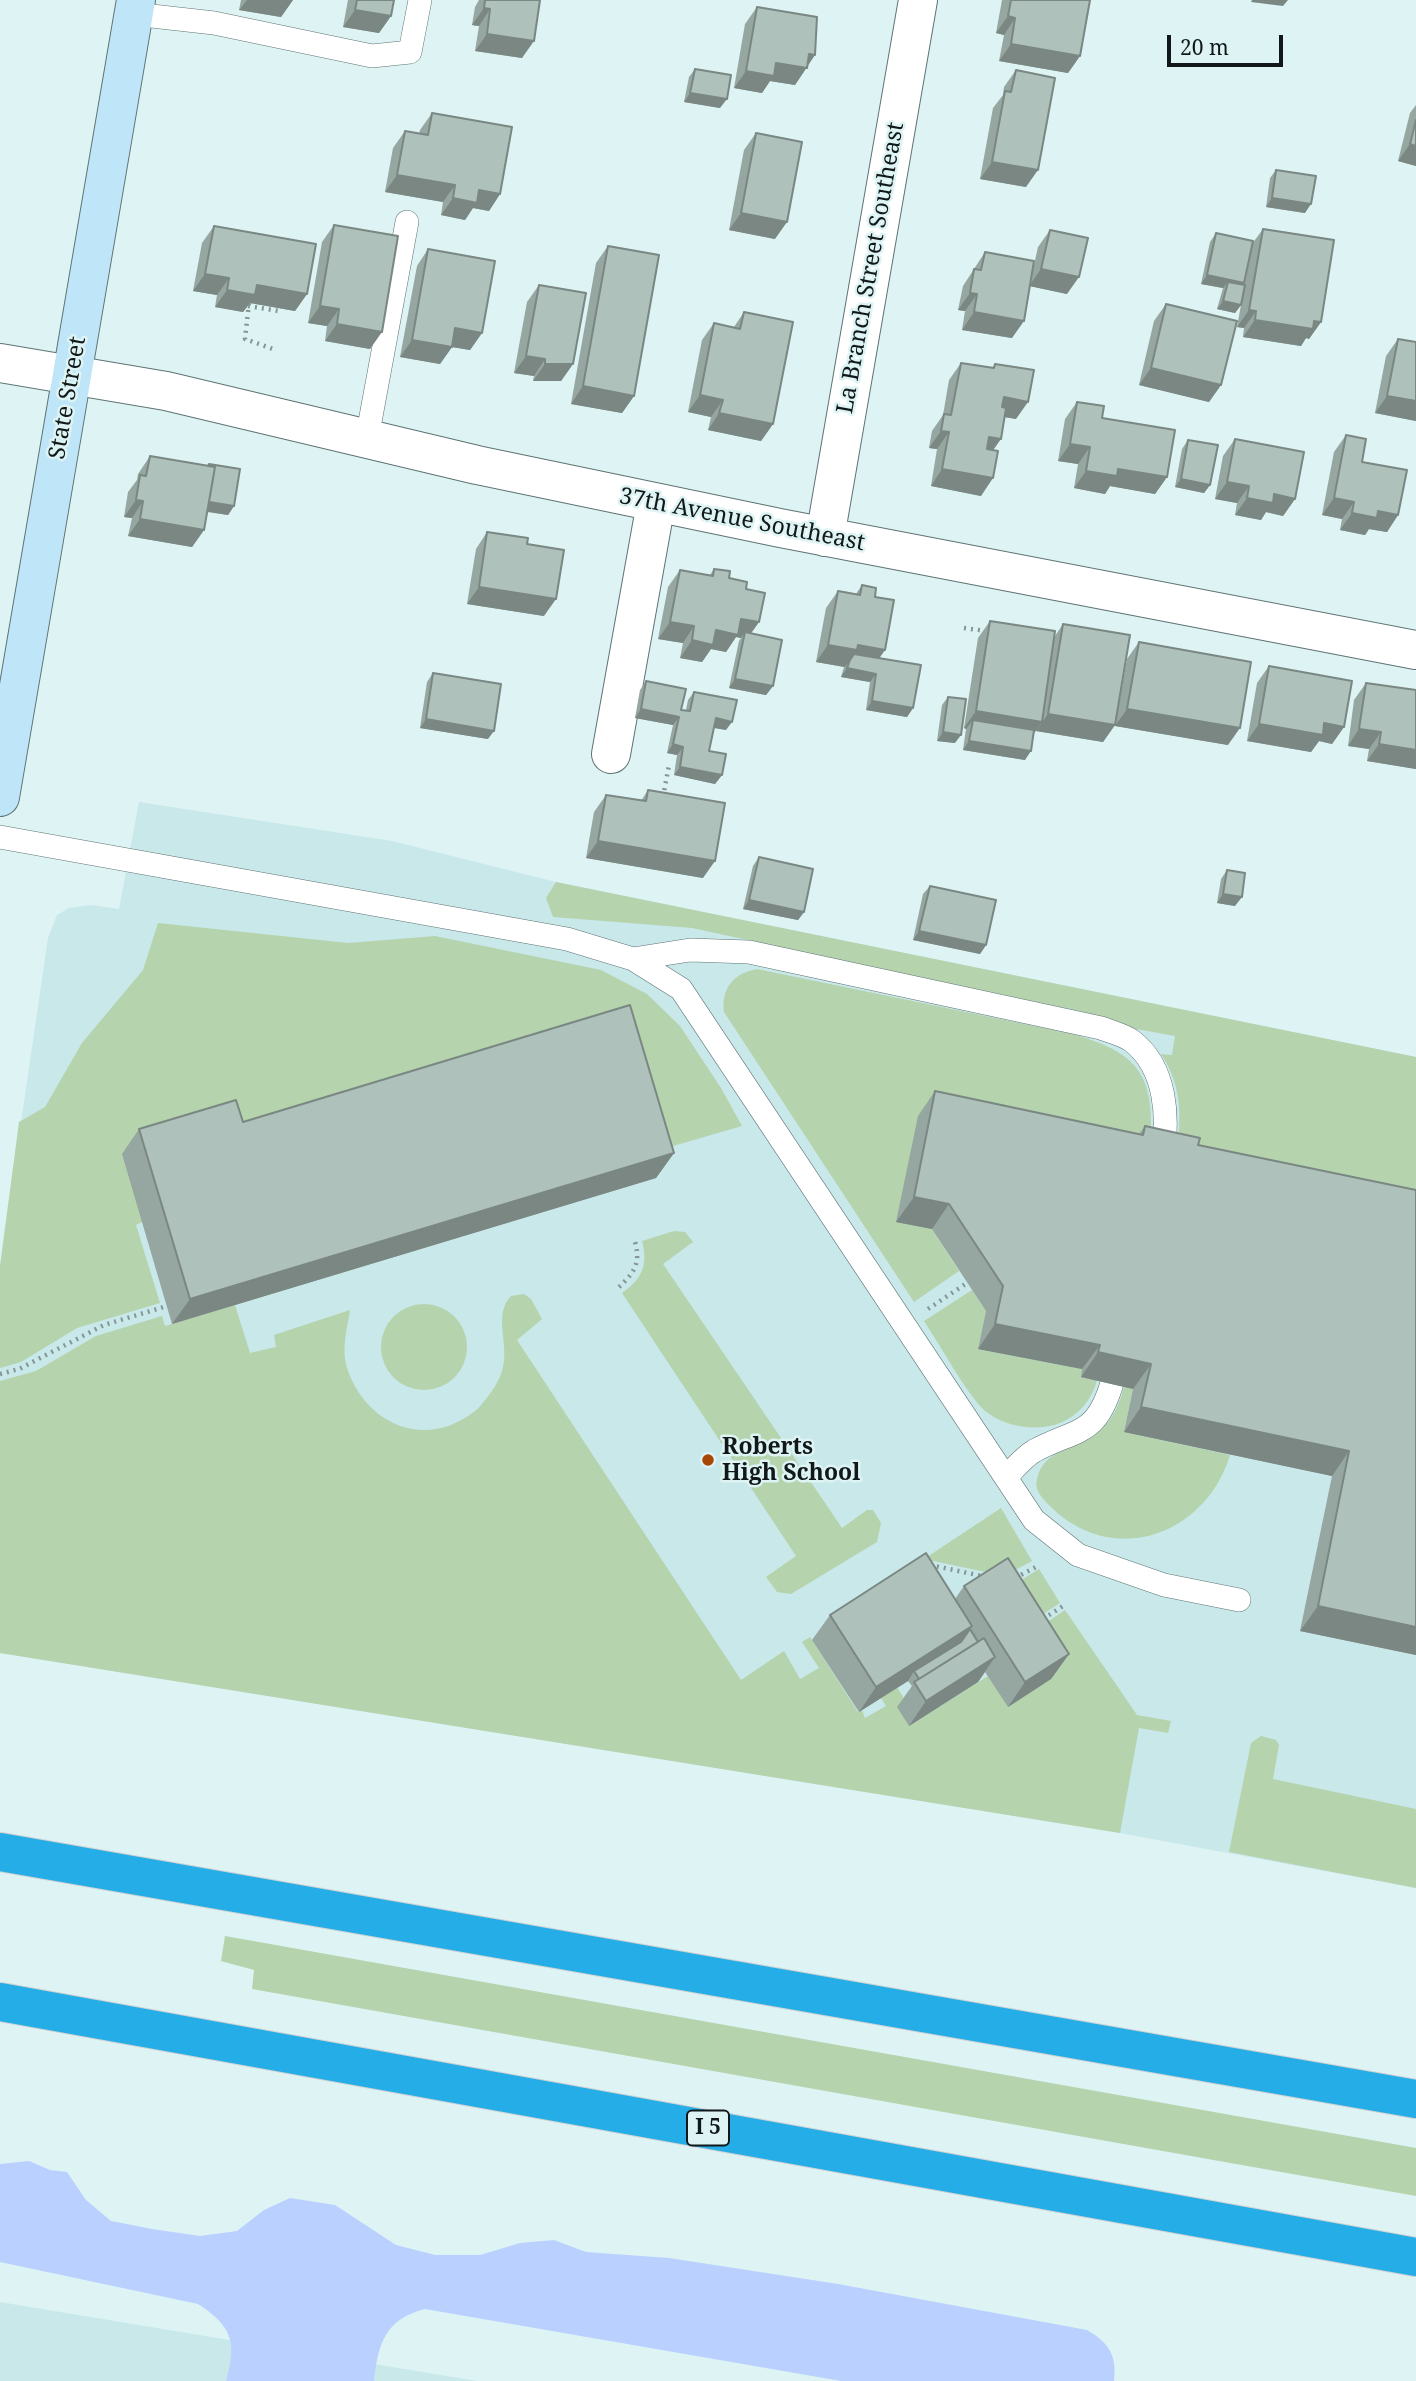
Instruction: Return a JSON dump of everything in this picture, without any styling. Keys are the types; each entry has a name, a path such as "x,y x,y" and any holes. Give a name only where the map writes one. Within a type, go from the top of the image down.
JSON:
{"highway":[{"path":"5,1853 1416,2099"},
{"name":"I 5","path":"0,2002 1416,2257"}],"main road":[{"name":"State Street","path":"0,797 135,7"}],"street":[{"name":"La Branch Street Southeast","path":"825,537 918,0"},
{"name":"37th Avenue Southeast","path":"0,363 166,391 656,503 1416,650"},
{"path":"611,754 656,503"}],"lane":[{"path":"135,7 372,56 410,52 420,0"},
{"path":"367,438 407,222"},
{"path":"0,837 567,939 633,959 681,989 1034,1520 1078,1555 1164,1584 1239,1600"},
{"path":"633,959 690,950 749,952 1101,1028 1132,1040 1158,1073 1167,1129 1161,1158"},
{"path":"1006,1476 1032,1452 1090,1427 1106,1404 1112,1384"}],"path":[{"path":"273,349 245,339 249,304 279,311"},
{"path":"964,628 989,632"},
{"path":"662,803 669,765"},
{"path":"619,1287 633,1275 639,1256 635,1242"},
{"path":"928,1310 967,1283"},
{"path":"0,1374 19,1369 104,1325 167,1306"},
{"path":"918,1562 996,1579"},
{"path":"1009,1581 1036,1567"},
{"path":"1032,1626 1063,1606"}],"shaded area":[{"name":"Roberts High School","path":"139,802 392,841 556,882 1416,1057 1416,1888 1120,1833 0,1653 0,1266 48,938 57,915 69,908 91,905 119,909"},
{"path":"0,2302 477,2381 0,2381"}],"green space":[{"path":"556,882 1416,1057 1416,1218 1177,1149 1179,1124 1176,1088 1161,1054 1172,1055 1175,1036 1136,1029 1088,1013 692,928 553,917 546,898"},
{"path":"158,923 348,943 435,936 601,970 647,994 680,1026 721,1088 742,1126 649,1153 142,1222 136,1225 160,1303 77,1328 21,1362 0,1368 0,1266 19,1122 45,1107 82,1043 143,970"},
{"path":"757,969 1093,1040 1123,1056 1134,1065 1142,1077 1151,1109 1151,1131 932,1229 959,1271 914,1302 724,1012 725,996 731,983 742,974"},
{"path":"674,1231 685,1232 693,1242 663,1264 842,1528 867,1510 873,1510 881,1523 877,1542 791,1594 777,1592 766,1577 796,1556 622,1293 635,1282 642,1270 642,1241"},
{"path":"972,1290 986,1311 978,1349 1082,1369 1081,1377 1097,1380 1092,1394 1079,1411 1067,1420 1051,1426 1031,1427 1010,1424 984,1410 961,1380 924,1321"},
{"path":"524,1294 531,1299 542,1319 517,1340 741,1680 784,1651 800,1679 819,1668 802,1642 810,1637 858,1712 862,1710 865,1718 886,1706 881,1698 897,1687 906,1702 909,1726 988,1676 1008,1707 1024,1638 1065,1610 1137,1715 1171,1721 1168,1733 1139,1728 1120,1833 0,1653 0,1381 36,1371 96,1336 162,1316 165,1326 235,1305 250,1353 276,1347 274,1335 350,1310 345,1339 345,1361 363,1399 375,1411 402,1427 434,1429 451,1425 468,1416 492,1391 502,1372 504,1358 503,1311 511,1296"},
{"path":"424,1304 448,1311 460,1323 467,1347 460,1371 448,1383 424,1390 400,1383 388,1371 381,1347 388,1323 400,1311"},
{"path":"1124,1387 1133,1389 1124,1432 1230,1455 1218,1483 1201,1506 1179,1523 1155,1534 1128,1539 1101,1536 1075,1525 1044,1500 1036,1483 1046,1461 1090,1437 1107,1423 1118,1406"},
{"path":"1001,1508 1032,1561 1004,1576 924,1559"},
{"path":"1039,1569 1060,1603 1025,1626 1002,1592"},
{"path":"1261,1736 1276,1740 1279,1745 1273,1779 1416,1809 1416,1888 1229,1852 1251,1743"},
{"path":"225,1936 1416,2148 1416,2196 252,1989 254,1970 221,1961"}],"water":[{"path":"29,2161 50,2170 67,2172 86,2200 111,2221 152,2229 200,2236 237,2231 264,2210 290,2198 335,2205 396,2245 435,2255 480,2255 520,2243 554,2240 586,2252 669,2258 838,2284 1087,2330 1110,2351 1114,2364 1114,2381 841,2381 425,2309 411,2313 392,2326 381,2345 374,2381 226,2381 231,2356 229,2336 218,2320 198,2304 0,2262 0,2164"}],"building":[{"path":"357,0 394,0 391,16 355,10"},
{"path":"485,0 540,0 534,41 487,34 490,9 484,8"},
{"path":"1011,0 1090,0 1080,56 1011,44 1015,18 1008,16"},
{"path":"757,7 817,17 815,55 809,54 807,68 776,63 774,76 746,71"},
{"path":"695,69 731,75 727,99 690,93"},
{"path":"1016,70 1055,78 1038,170 992,162 1005,91 1011,92"},
{"path":"432,113 512,127 500,194 479,190 477,203 453,198 455,185 397,175 405,131 428,135"},
{"path":"1416,120 1416,146 1410,144"},
{"path":"756,133 802,142 787,222 741,213"},
{"path":"1276,170 1316,176 1311,204 1272,198"},
{"path":"334,225 398,236 382,332 337,324 339,309 320,306"},
{"path":"214,226 316,244 307,294 257,285 255,295 227,290 229,278 205,274"},
{"path":"1263,229 1334,240 1321,322 1314,321 1313,329 1255,320 1256,311 1249,310"},
{"path":"1050,230 1088,238 1079,277 1041,269"},
{"path":"1216,233 1253,241 1244,283 1207,275"},
{"path":"608,246 659,255 634,396 583,386"},
{"path":"428,249 495,261 482,333 455,328 452,347 412,340"},
{"path":"985,252 1034,261 1024,321 974,312 977,294 970,293 974,269 981,270"},
{"path":"1228,282 1245,285 1241,305 1223,301"},
{"path":"539,285 586,293 573,364 545,364 545,359 526,356"},
{"path":"1166,304 1237,321 1221,385 1151,368"},
{"path":"744,312 793,322 773,424 719,413 723,400 700,395 714,323 740,329"},
{"path":"1398,339 1416,342 1416,401 1387,396"},
{"path":"961,363 994,368 995,364 1034,370 1028,402 1004,397 1002,407 1006,408 1001,439 989,437 987,449 998,451 993,478 942,469 949,432 941,431 944,414 951,415"},
{"path":"1077,402 1104,406 1102,418 1175,430 1167,477 1118,469 1117,476 1086,471 1090,447 1070,444"},
{"path":"1346,435 1366,439 1362,462 1407,470 1398,515 1378,511 1377,518 1352,513 1354,502 1334,498"},
{"path":"1235,439 1304,452 1295,499 1274,494 1273,503 1247,498 1249,486 1227,482"},
{"path":"1188,440 1218,445 1210,485 1181,479"},
{"path":"150,456 215,467 204,530 140,519 143,501 136,500 140,475 146,476"},
{"path":"208,466 240,469 234,506 209,502 215,467"},
{"path":"487,532 528,538 527,544 564,550 556,599 479,587"},
{"path":"714,569 730,571 729,578 747,582 746,589 765,593 759,622 741,619 738,635 716,630 713,645 692,640 694,626 670,622 680,570 713,576"},
{"path":"862,585 876,588 875,597 894,600 885,650 858,645 857,650 828,645 838,591 860,595"},
{"path":"990,621 1055,631 1042,722 976,711"},
{"path":"1063,624 1130,635 1115,725 1048,714"},
{"path":"745,632 782,640 773,686 735,679"},
{"path":"1139,642 1251,662 1240,728 1127,709"},
{"path":"854,654 921,665 913,708 872,701 876,674 847,668"},
{"path":"1269,666 1352,681 1344,727 1324,723 1323,735 1259,724"},
{"path":"433,673 501,684 494,731 426,719"},
{"path":"646,681 686,689 681,710 690,711 694,692 737,700 732,722 716,718 709,751 726,754 722,775 680,767 683,747 673,744 679,717 641,709"},
{"path":"1366,683 1416,690 1416,750 1379,744 1381,732 1359,729"},
{"path":"948,697 966,699 961,735 943,732"},
{"path":"973,720 1034,730 1031,751 969,741"},
{"path":"648,790 725,803 715,861 598,841 606,795 646,801"},
{"path":"759,857 813,869 804,912 749,900"},
{"path":"1227,870 1245,873 1242,897 1223,894"},
{"path":"930,886 996,900 986,945 919,931"},
{"path":"630,1005 674,1153 190,1299 139,1129 236,1100 243,1122"},
{"path":"935,1091 1143,1135 1145,1126 1200,1138 1198,1145 1416,1190 1416,1627 1318,1606 1349,1451 1141,1407 1151,1364 1098,1352 1100,1345 995,1324 1003,1286 949,1204 914,1197"},
{"path":"926,1553 972,1626 876,1687 830,1615"},
{"path":"1008,1558 1069,1654 1025,1682 964,1586"},
{"path":"970,1629 978,1642 919,1679 914,1671 961,1642"},
{"path":"984,1638 995,1657 926,1701 914,1682"}],"place":[{"name":"Roberts High School","path":"708,1460"}]}
